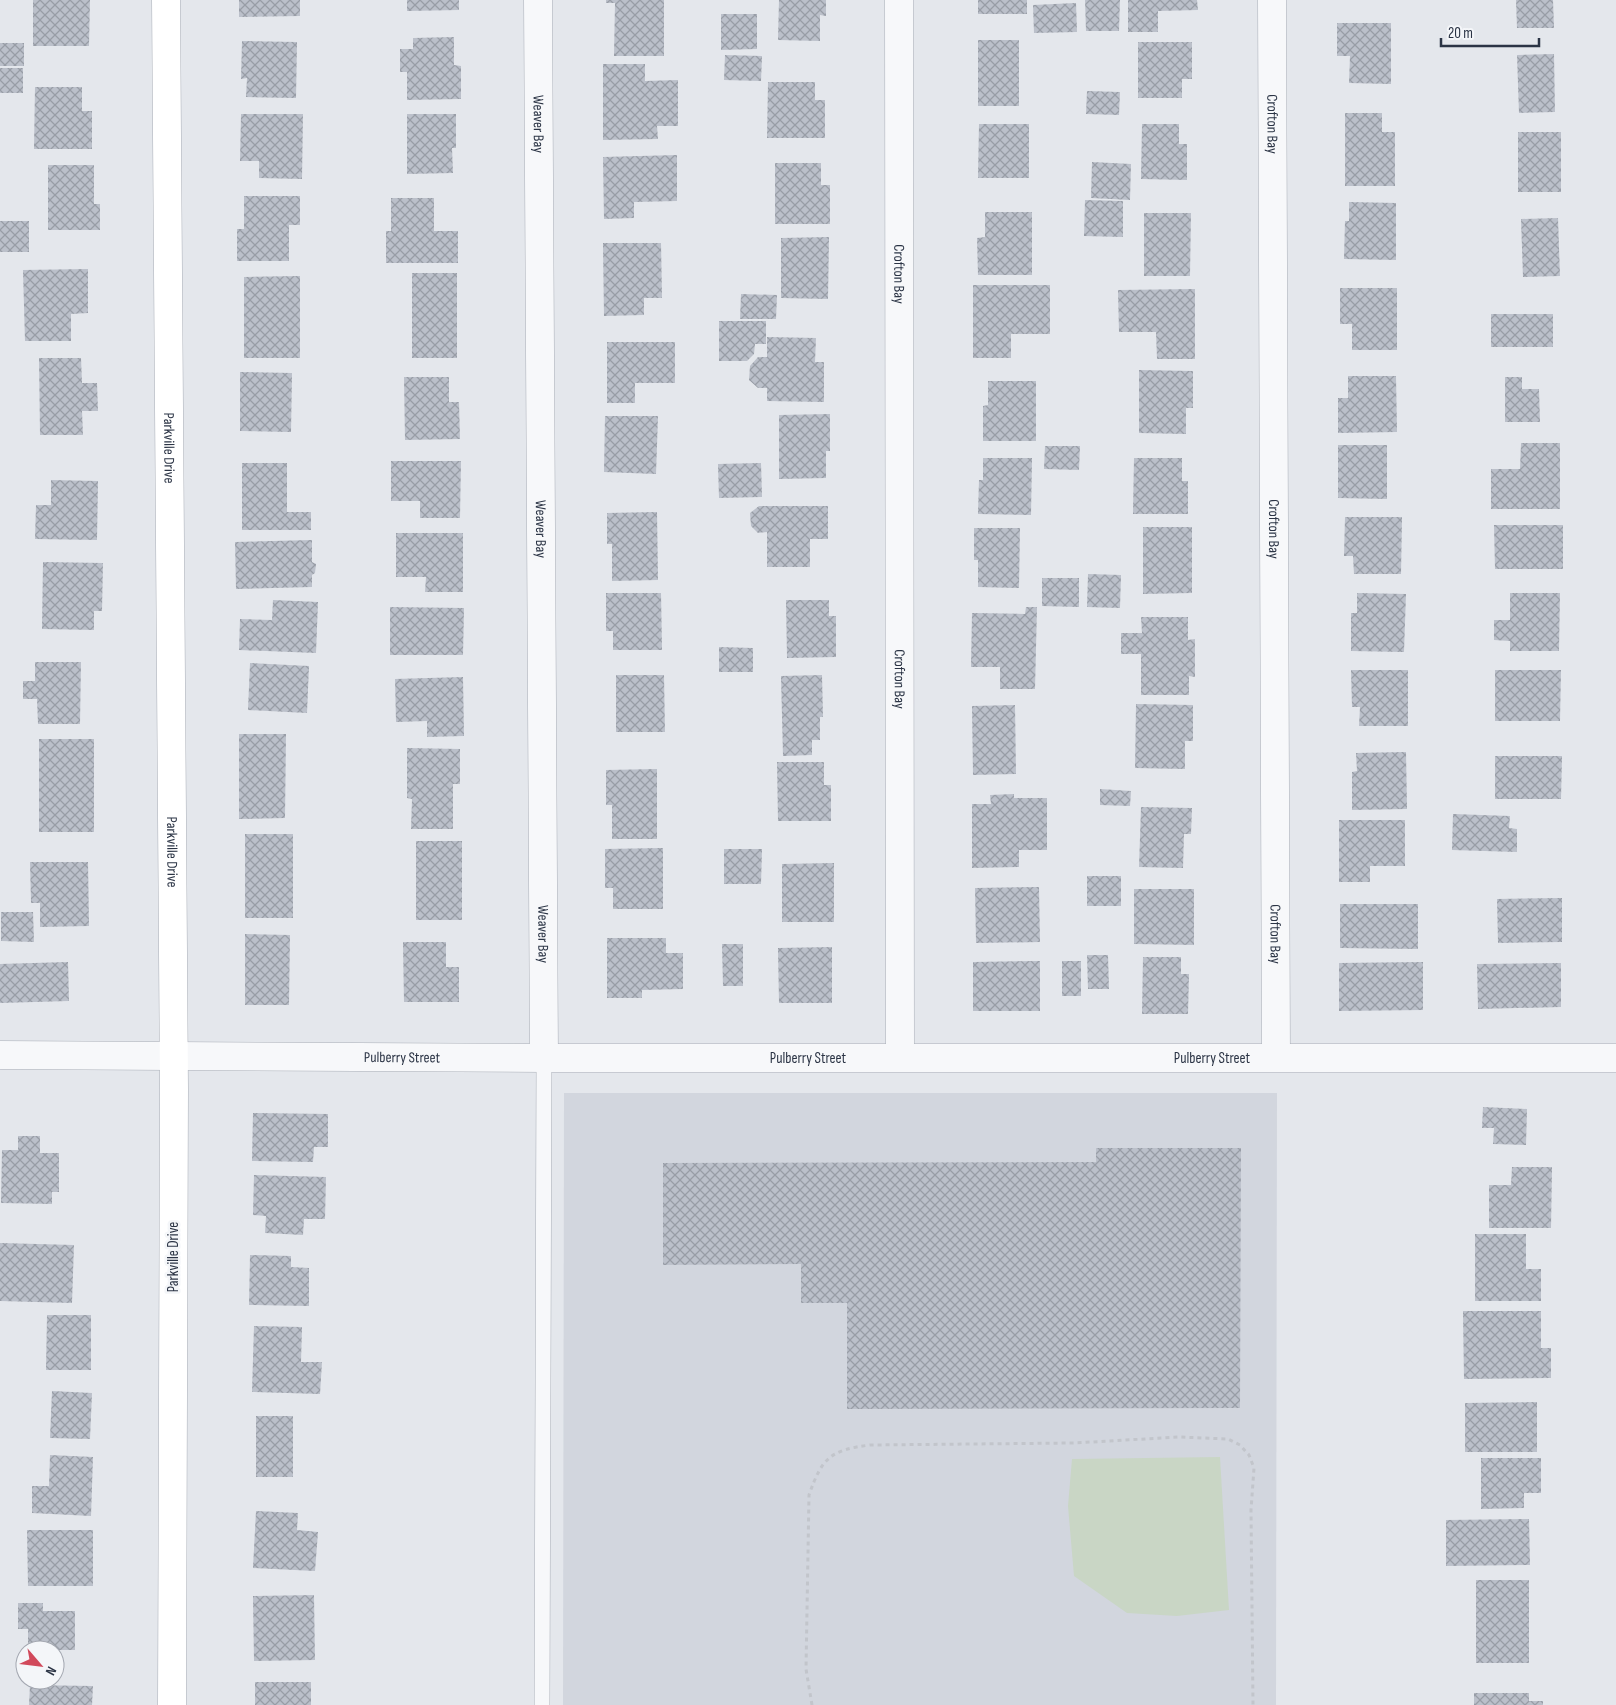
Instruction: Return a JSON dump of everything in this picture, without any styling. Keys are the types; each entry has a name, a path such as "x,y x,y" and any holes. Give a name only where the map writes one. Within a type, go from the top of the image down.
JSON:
{"street":[{"name":"Parkville Drive","path":"166,0 174,1055 172,1705"},
{"name":"Weaver Bay","path":"538,0 544,1058"},
{"name":"Crofton Bay","path":"899,0 900,1056"},
{"name":"Crofton Bay","path":"1272,0 1276,1057"},
{"name":"Pulberry Street","path":"0,1055 544,1058 900,1056 1616,1058"}],"lane":[{"path":"542,1705 544,1058"}],"path":[{"path":"812,1705 806,1669 809,1495 816,1476 829,1457 845,1448 878,1444 1074,1444 1179,1437 1228,1439 1240,1445 1249,1455 1254,1468 1251,1540 1253,1705"}],"shaded area":[{"path":"564,1093 1277,1093 1276,1705 563,1705"}],"green space":[{"path":"1220,1457 1229,1610 1177,1616 1127,1613 1074,1576 1068,1506 1072,1459"}],"building":[{"path":"33,0 90,0 89,46 33,46"},
{"path":"239,0 300,0 300,16 239,17"},
{"path":"407,0 459,0 459,10 407,11"},
{"path":"606,0 664,0 664,56 614,56 615,3 606,3"},
{"path":"779,0 826,0 826,16 820,15 820,41 778,40"},
{"path":"978,0 1027,0 1027,14 978,14"},
{"path":"1085,0 1120,0 1119,31 1086,31"},
{"path":"1128,0 1197,0 1198,10 1158,11 1158,32 1128,32"},
{"path":"1516,0 1553,0 1554,28 1517,28"},
{"path":"1076,3 1077,32 1034,33 1033,5"},
{"path":"721,14 757,14 757,49 721,50"},
{"path":"1337,23 1391,23 1391,84 1349,83 1350,56 1337,56"},
{"path":"454,37 454,65 461,66 461,99 407,100 407,72 400,72 400,49 413,49 413,38"},
{"path":"978,40 1019,40 1019,106 978,106"},
{"path":"242,41 297,42 296,98 246,97 247,78 241,79"},
{"path":"1138,42 1192,42 1192,79 1182,79 1182,98 1138,98"},
{"path":"0,43 24,43 24,66 0,66"},
{"path":"1554,54 1555,112 1519,113 1517,55"},
{"path":"725,55 762,56 761,81 724,80"},
{"path":"603,64 645,64 645,81 678,80 678,126 657,126 658,139 603,140"},
{"path":"0,68 23,68 23,93 0,93"},
{"path":"768,82 815,82 815,100 825,100 825,138 767,138"},
{"path":"35,87 82,87 82,111 92,111 92,149 34,149"},
{"path":"1087,91 1120,92 1119,115 1086,114"},
{"path":"1345,113 1382,113 1382,132 1395,132 1395,186 1345,186"},
{"path":"241,114 303,114 302,179 259,178 259,161 240,161"},
{"path":"407,114 456,114 456,148 452,148 453,173 407,174"},
{"path":"979,124 1029,124 1029,178 978,178"},
{"path":"1142,124 1179,124 1179,144 1187,144 1187,180 1141,179"},
{"path":"1518,132 1561,132 1561,192 1518,192"},
{"path":"677,155 677,201 634,202 634,218 604,219 603,157"},
{"path":"1092,162 1131,164 1130,200 1091,198"},
{"path":"775,163 821,163 821,185 830,185 830,224 775,224"},
{"path":"48,165 94,165 94,204 100,204 100,230 48,230"},
{"path":"244,196 300,196 300,225 289,225 289,261 237,261 237,229 244,229"},
{"path":"391,198 434,198 434,231 458,231 458,263 386,263 386,231 391,231"},
{"path":"1085,200 1123,201 1123,237 1084,236"},
{"path":"1349,202 1396,203 1396,260 1344,259 1345,221 1349,221"},
{"path":"985,212 1032,212 1032,275 978,275 977,238 985,237"},
{"path":"1144,213 1191,213 1190,276 1144,276"},
{"path":"1558,218 1560,276 1523,277 1521,219"},
{"path":"0,221 29,221 29,252 0,252"},
{"path":"829,237 828,299 781,298 781,238"},
{"path":"603,243 661,243 662,298 644,298 644,315 604,316"},
{"path":"88,269 88,313 71,314 71,341 25,341 23,270"},
{"path":"412,273 457,273 457,358 412,358"},
{"path":"300,276 300,358 244,358 244,277"},
{"path":"973,285 1050,285 1050,334 1011,334 1011,358 973,358"},
{"path":"1340,288 1397,288 1397,350 1352,350 1352,324 1340,324"},
{"path":"1195,289 1195,359 1157,359 1156,332 1119,332 1118,290"},
{"path":"741,294 777,295 776,319 740,319"},
{"path":"1491,314 1553,314 1553,347 1491,347"},
{"path":"719,321 766,321 766,344 755,344 754,354 747,361 719,361"},
{"path":"767,337 816,338 815,362 824,362 824,402 767,401 767,388 758,388 749,380 750,366 758,357 767,357"},
{"path":"607,342 675,342 675,383 635,383 635,403 607,403"},
{"path":"39,358 81,358 82,383 97,383 98,411 82,411 83,435 40,435"},
{"path":"1139,370 1193,371 1193,408 1186,408 1186,434 1139,433"},
{"path":"240,372 292,373 291,432 240,431"},
{"path":"1348,376 1396,376 1397,432 1338,433 1338,398 1348,398"},
{"path":"404,377 449,377 449,402 459,402 460,439 405,440"},
{"path":"1505,377 1522,377 1522,389 1539,389 1540,422 1505,422"},
{"path":"988,381 1036,381 1036,441 983,441 983,406 988,405"},
{"path":"830,414 830,451 826,451 826,478 779,479 779,415"},
{"path":"605,416 658,416 656,474 604,472"},
{"path":"1521,443 1560,443 1560,509 1491,509 1491,469 1520,469"},
{"path":"1338,445 1387,445 1387,499 1338,498"},
{"path":"1045,446 1080,446 1079,470 1044,469"},
{"path":"983,458 1032,458 1031,515 978,514 979,480 983,480"},
{"path":"1134,458 1182,458 1182,481 1188,481 1188,514 1133,514"},
{"path":"391,461 461,461 460,518 420,518 420,501 391,501"},
{"path":"242,463 287,463 287,512 311,512 311,530 242,530"},
{"path":"761,463 762,497 719,498 718,464"},
{"path":"51,480 98,481 97,540 35,539 36,505 51,505"},
{"path":"759,506 828,506 828,539 810,539 810,567 767,567 767,532 758,533 751,526 750,513"},
{"path":"657,512 658,580 612,581 612,544 607,544 607,513"},
{"path":"1345,517 1402,517 1401,574 1354,574 1353,556 1344,556"},
{"path":"1494,525 1563,525 1563,569 1495,569"},
{"path":"1143,527 1192,527 1192,593 1143,594"},
{"path":"974,528 1020,528 1019,588 978,587 978,560 974,560"},
{"path":"396,533 463,533 463,592 425,592 426,577 396,577"},
{"path":"312,540 312,562 316,564 315,573 312,575 312,587 236,589 235,542"},
{"path":"43,562 103,563 102,611 94,611 94,630 42,629"},
{"path":"1088,574 1121,575 1120,608 1087,607"},
{"path":"1042,578 1079,578 1079,607 1042,606"},
{"path":"606,593 661,593 662,650 613,650 613,631 606,631"},
{"path":"1357,593 1406,594 1404,652 1351,651 1351,613 1357,613"},
{"path":"1510,593 1560,593 1559,651 1510,651 1510,641 1494,640 1494,620 1510,620"},
{"path":"273,600 318,602 316,653 239,650 240,619 272,620"},
{"path":"786,600 829,600 829,616 836,616 836,657 787,658"},
{"path":"390,607 464,608 463,655 390,655"},
{"path":"1026,607 1037,607 1035,689 1000,689 1000,667 971,667 972,613 1025,614"},
{"path":"1141,617 1188,617 1188,640 1195,639 1195,677 1189,676 1189,695 1141,695 1141,654 1121,654 1121,633 1142,633"},
{"path":"719,647 753,648 753,672 719,672"},
{"path":"35,662 81,662 80,724 38,724 37,699 23,699 23,681 35,681"},
{"path":"250,663 309,666 307,713 248,710"},
{"path":"1351,670 1408,670 1408,726 1359,726 1360,707 1352,707"},
{"path":"1495,670 1561,670 1560,721 1495,721"},
{"path":"616,675 664,675 665,732 616,732"},
{"path":"822,675 823,717 820,717 820,740 812,740 812,755 783,756 781,676"},
{"path":"463,677 464,736 427,737 427,721 396,722 395,679"},
{"path":"1136,704 1193,705 1193,741 1185,741 1185,769 1135,768"},
{"path":"1015,705 1016,774 973,775 972,706"},
{"path":"239,734 286,734 285,818 239,819"},
{"path":"39,739 94,739 94,832 39,832"},
{"path":"407,748 460,749 460,784 453,784 453,829 411,829 412,799 407,798"},
{"path":"1406,752 1407,809 1352,810 1352,772 1357,771 1356,753"},
{"path":"1495,756 1562,756 1561,799 1495,799"},
{"path":"777,762 824,762 824,785 831,785 831,821 778,821"},
{"path":"657,769 657,839 612,839 612,805 606,805 606,770"},
{"path":"1100,789 1131,791 1130,806 1100,805"},
{"path":"1014,794 1014,798 1047,798 1047,850 1019,850 1019,867 972,868 972,804 991,804 990,795"},
{"path":"1141,807 1192,808 1191,834 1184,834 1183,868 1139,867"},
{"path":"1453,814 1510,816 1509,828 1517,829 1517,852 1452,850"},
{"path":"1339,820 1405,820 1405,866 1370,866 1370,882 1339,882"},
{"path":"245,834 293,834 293,918 245,918"},
{"path":"416,841 462,841 462,920 416,920"},
{"path":"663,848 663,909 613,909 613,888 605,888 605,849"},
{"path":"724,849 762,849 761,884 724,884"},
{"path":"30,862 88,862 89,926 40,927 40,903 31,903"},
{"path":"834,863 834,922 782,922 782,864"},
{"path":"1087,876 1121,876 1121,906 1087,906"},
{"path":"1039,887 1040,942 976,943 975,888"},
{"path":"1134,889 1194,889 1194,945 1134,944"},
{"path":"1562,898 1562,942 1498,943 1497,899"},
{"path":"1340,904 1418,904 1418,949 1340,948"},
{"path":"1,912 33,912 34,942 1,941"},
{"path":"245,934 290,935 289,1005 245,1005"},
{"path":"607,938 666,938 666,953 683,953 683,989 642,990 642,998 607,998"},
{"path":"403,942 446,942 446,967 459,967 459,1002 404,1002"},
{"path":"722,944 743,944 743,986 723,986"},
{"path":"832,947 832,1003 779,1003 778,948"},
{"path":"1087,955 1108,955 1109,989 1088,989"},
{"path":"1143,957 1181,957 1181,974 1189,974 1188,1014 1142,1014"},
{"path":"1040,961 1040,1011 973,1011 973,962"},
{"path":"1062,961 1081,961 1081,996 1062,996"},
{"path":"68,962 69,1001 0,1003 0,964"},
{"path":"1423,962 1423,1010 1339,1011 1339,963"},
{"path":"1561,963 1561,1007 1478,1009 1477,964"},
{"path":"1483,1107 1527,1109 1526,1145 1493,1144 1494,1128 1482,1128"},
{"path":"253,1113 328,1114 328,1147 314,1147 313,1162 252,1161"},
{"path":"18,1136 40,1136 40,1153 59,1153 59,1192 52,1192 52,1204 1,1203 2,1150 18,1150"},
{"path":"1096,1148 1241,1148 1240,1408 847,1409 847,1303 801,1303 801,1264 663,1265 663,1163 1096,1162"},
{"path":"1512,1167 1552,1167 1551,1228 1489,1228 1489,1185 1511,1185"},
{"path":"254,1175 326,1177 325,1219 304,1219 303,1235 265,1233 266,1216 253,1215"},
{"path":"1475,1234 1526,1234 1526,1269 1541,1269 1541,1301 1475,1301"},
{"path":"0,1243 74,1245 72,1303 0,1301"},
{"path":"250,1255 291,1256 291,1267 309,1268 309,1306 249,1305"},
{"path":"1463,1311 1541,1311 1541,1348 1551,1348 1551,1378 1464,1379"},
{"path":"47,1315 91,1315 91,1370 46,1370"},
{"path":"254,1326 302,1327 301,1362 322,1362 320,1394 252,1392"},
{"path":"52,1391 92,1393 90,1439 50,1438"},
{"path":"1537,1402 1537,1452 1465,1452 1465,1403"},
{"path":"256,1416 293,1416 293,1477 256,1477"},
{"path":"50,1455 93,1457 91,1516 32,1513 32,1486 49,1486"},
{"path":"1481,1458 1541,1458 1541,1493 1524,1493 1524,1508 1481,1509"},
{"path":"256,1511 298,1513 297,1530 318,1532 315,1571 253,1568"},
{"path":"1529,1519 1530,1565 1446,1566 1446,1520"},
{"path":"27,1530 93,1530 93,1586 28,1586"},
{"path":"1476,1580 1529,1580 1529,1663 1476,1663"},
{"path":"314,1595 315,1660 254,1661 253,1596"},
{"path":"18,1603 43,1603 43,1611 75,1611 75,1650 65,1650 65,1640 28,1640 28,1629 18,1629"},
{"path":"255,1682 311,1682 311,1705 255,1705"},
{"path":"65,1686 93,1686 92,1705 29,1705 30,1690 65,1690"},
{"path":"1474,1693 1529,1693 1529,1701 1543,1701 1543,1705 1474,1705"}]}
